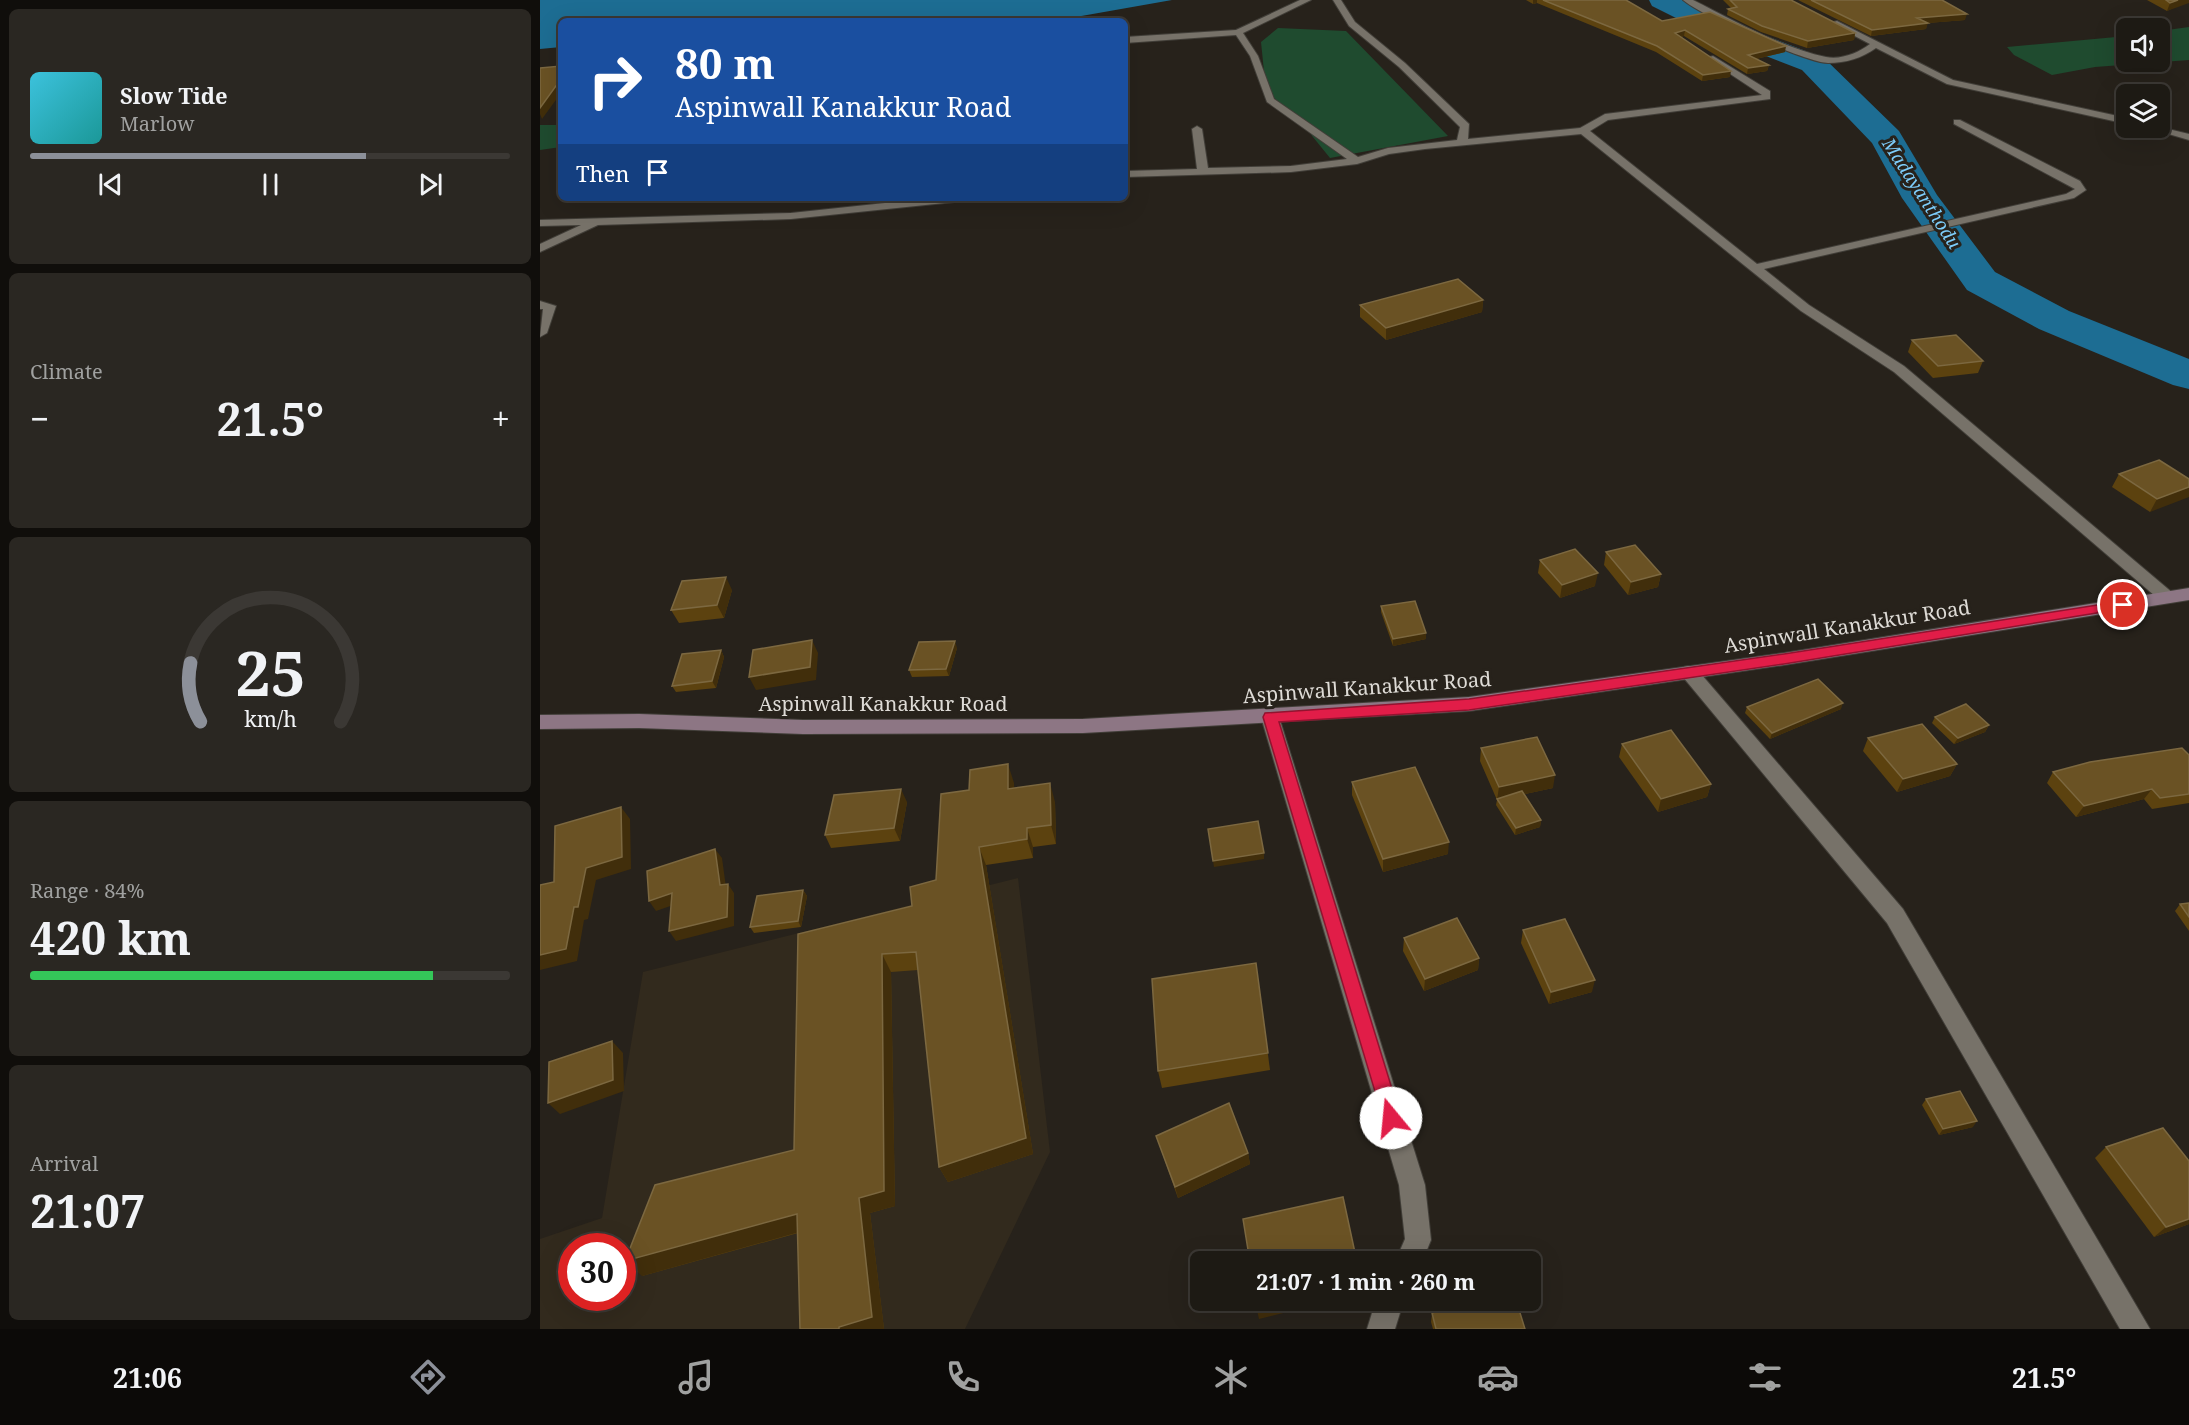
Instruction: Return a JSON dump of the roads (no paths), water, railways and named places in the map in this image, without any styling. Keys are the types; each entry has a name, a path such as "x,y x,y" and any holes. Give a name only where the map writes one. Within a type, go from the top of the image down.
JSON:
{"main road":[{"name":"Aspinwall Kanakkur Road","path":"540,722 639,721 803,727 1083,726 1469,704 1784,659 2189,594"}],"street":[{"path":"1128,40 1238,32 1307,0"},
{"path":"1337,0 1352,24 1402,64 1465,126 1462,143"},
{"path":"1687,0 1757,36 1827,60 1859,56 1876,44"},
{"path":"1824,18 1950,82 2116,119"},
{"path":"1238,32 1254,57 1270,100 1357,161"},
{"path":"1128,174 1203,174 1357,161 1388,151 1583,131 1605,117 1767,97 1767,93 1699,51"},
{"path":"1754,268 2070,196 2081,190 2076,183 1957,122"},
{"path":"1197,129 1203,174"},
{"path":"1583,131 1805,308 1899,369 2168,598"},
{"path":"2170,132 2189,137"},
{"path":"540,223 791,216 935,201"},
{"path":"540,248 603,220"},
{"path":"540,305 550,306 540,333"},
{"path":"1689,672 1895,916 2136,1329"},
{"path":"1270,717 1412,1185 1418,1240 1413,1251"},
{"path":"1381,1329 1387,1311"}],"water":[{"path":"540,0 1172,0 1070,18 558,18 558,47 540,49"}],"waterway":[{"name":"Madayanthodu","path":"1662,0 1714,26 1813,64 1887,138 1920,198 1981,281 2054,320 2189,375"}]}
